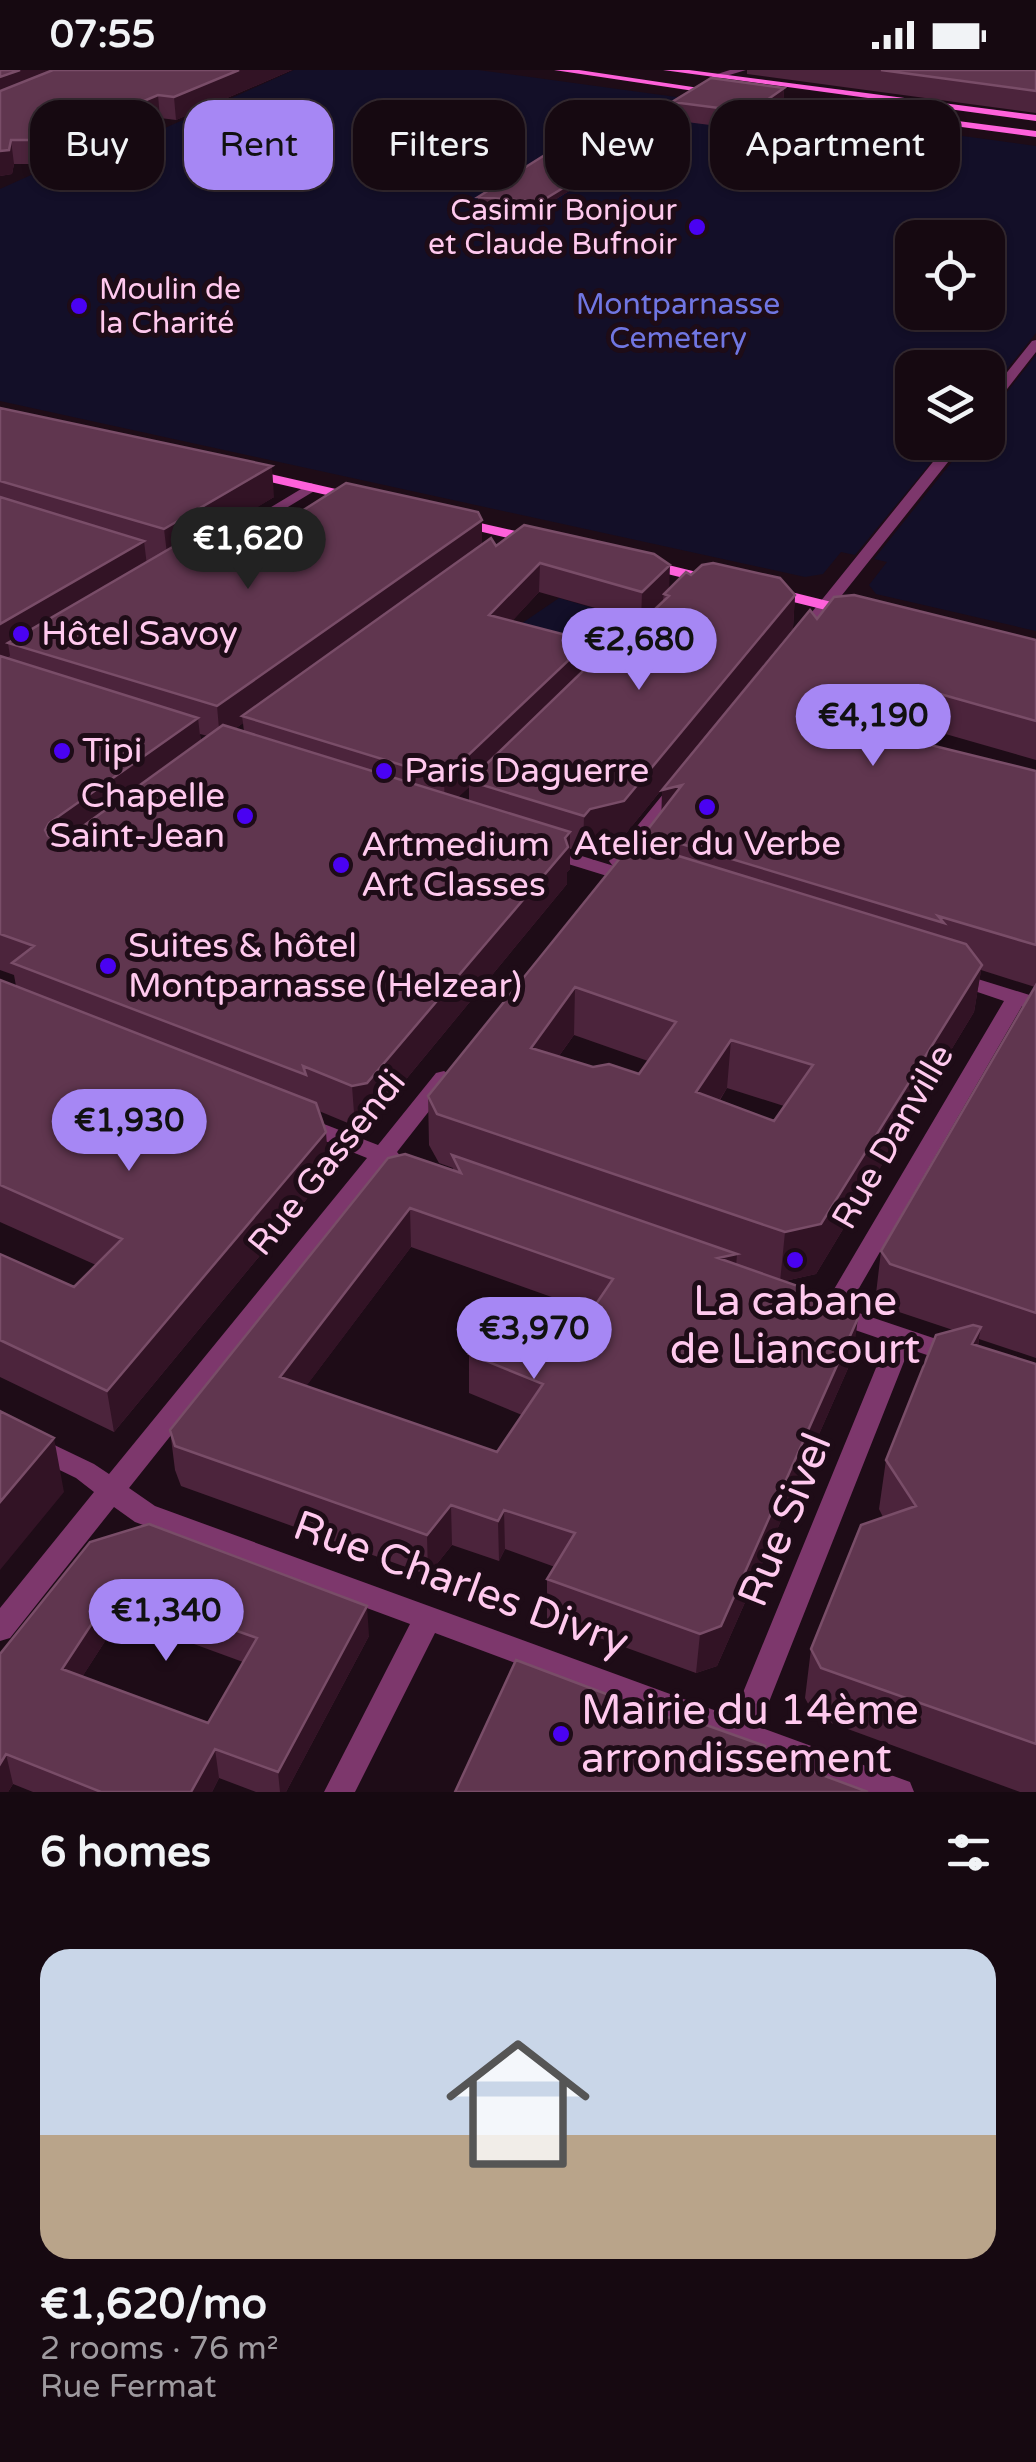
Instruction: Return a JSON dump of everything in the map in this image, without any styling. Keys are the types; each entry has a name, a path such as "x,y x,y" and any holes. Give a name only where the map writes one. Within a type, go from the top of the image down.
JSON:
{"street":[{"path":"559,70 736,94"},
{"path":"668,70 1036,118"},
{"path":"716,76 741,70"},
{"path":"755,96 1036,134"},
{"path":"1005,383 1036,344"},
{"path":"792,646 942,460"},
{"path":"233,470 366,500"},
{"path":"218,543 311,487"},
{"path":"440,518 555,544"},
{"path":"491,555 518,536"},
{"path":"630,561 719,581"},
{"path":"678,599 700,577"},
{"path":"758,590 878,618"},
{"path":"607,879 694,768"},
{"path":"521,844 607,879 660,886"},
{"path":"934,972 1026,1001"},
{"name":"Rue Danville","path":"901,1337 822,1310 1026,1001"},
{"name":"Rue Gassendi","path":"0,1629 457,1062"},
{"path":"278,1114 413,1168"},
{"path":"901,1337 985,1366"},
{"name":"Rue Sivel","path":"742,1732 901,1337"},
{"name":"Rue Charles Divry","path":"0,1429 85,1472 144,1514 899,1792"},
{"path":"340,1792 428,1618"}],"green space":[{"name":"Montparnasse Cemetery","path":"294,70 478,70 710,102 710,190 960,190 960,136 1036,146 1036,333 1005,372 1005,350 895,350 895,460 933,460 855,555 841,552 823,574 805,577 0,401 0,189 30,175 30,190 164,190 164,128 184,120 184,190 333,190 333,100 227,100"},
{"path":"1036,355 1036,631 876,594 869,585 887,562 874,559 953,460 1005,460 1005,394"},
{"path":"559,598 631,619 578,669 490,645"}],"building":[{"path":"0,70 20,70 0,77"},
{"path":"53,70 239,70 174,97 30,100 30,140 11,140 9,150 0,151 0,91"},
{"path":"881,70 1036,70 1036,91"},
{"path":"711,78 784,88 767,100 710,100 710,107 675,100"},
{"path":"545,155 545,190 560,190 540,202 478,197 489,190 525,190 525,167"},
{"path":"0,408 272,466 164,529 0,481"},
{"path":"346,483 478,512 482,520 217,706 8,643 236,510 283,523"},
{"path":"0,497 144,541 0,624"},
{"path":"524,525 654,554 670,565 642,592 540,563 489,615 589,641 444,778 242,716 491,538 496,546"},
{"path":"713,563 780,578 795,595 624,801 590,809 584,816 469,781 612,643 617,645 669,596 664,594 686,572 691,575 702,565"},
{"path":"854,595 1036,640 1036,721 940,694 902,738 1036,771 1036,945 938,916 944,923 645,833 682,785 662,790 810,610 817,619 834,597"},
{"path":"0,656 198,718 49,823 45,830 48,836 68,837 223,725 570,832 565,838 568,847 367,1083 352,1086 303,1066 306,1075 12,963 34,946 0,934"},
{"path":"633,842 966,944 982,965 821,1224 785,1232 437,1114 428,1096","holes":["575,987 676,1022 639,1074 609,1064 593,1067 531,1048","731,1040 813,1065 774,1121 696,1092"]},
{"path":"0,980 316,1103 326,1132 107,1391 0,1340 0,1254 74,1287 122,1239 0,1185"},
{"path":"1036,985 1036,1313 890,1264 881,1251"},
{"path":"405,1154 461,1173 452,1155 737,1254 718,1258 849,1304 858,1318 721,1626 700,1634 547,1579 575,1533 504,1510 498,1521 451,1505 427,1535 175,1446 170,1430 388,1158","holes":["410,1208 613,1279 561,1356 488,1327 469,1354 543,1384 497,1452 280,1377"]},
{"path":"973,1325 981,1327 972,1344 1036,1364 1036,1744 821,1668 811,1649 861,1525 916,1506 886,1460 936,1335"},
{"path":"0,1411 54,1438 0,1502"},
{"path":"149,1524 367,1606 278,1772 215,1749 191,1792 101,1792 6,1754 0,1764 0,1654 90,1542","holes":["137,1596 257,1638 208,1723 62,1669 106,1602 128,1611"]},
{"path":"516,1660 678,1721 691,1724 692,1720 765,1746 763,1751 868,1792 455,1792"}],"place":[{"name":"Casimir Bonjour et Claude Bufnoir","path":"697,227"},
{"name":"Moulin de la Charité","path":"79,306"},
{"name":"Hôtel Savoy","path":"21,634"},
{"name":"Tipi","path":"62,751"},
{"name":"Paris Daguerre","path":"384,771"},
{"name":"Atelier du Verbe","path":"707,807"},
{"name":"Chapelle Saint-Jean","path":"245,816"},
{"name":"Artmedium Art Classes","path":"341,865"},
{"name":"Suites & hôtel Montparnasse (Helzear)","path":"108,966"},
{"name":"La cabane de Liancourt","path":"795,1260"},
{"name":"Mairie du 14ème arrondissement","path":"561,1734"}]}
